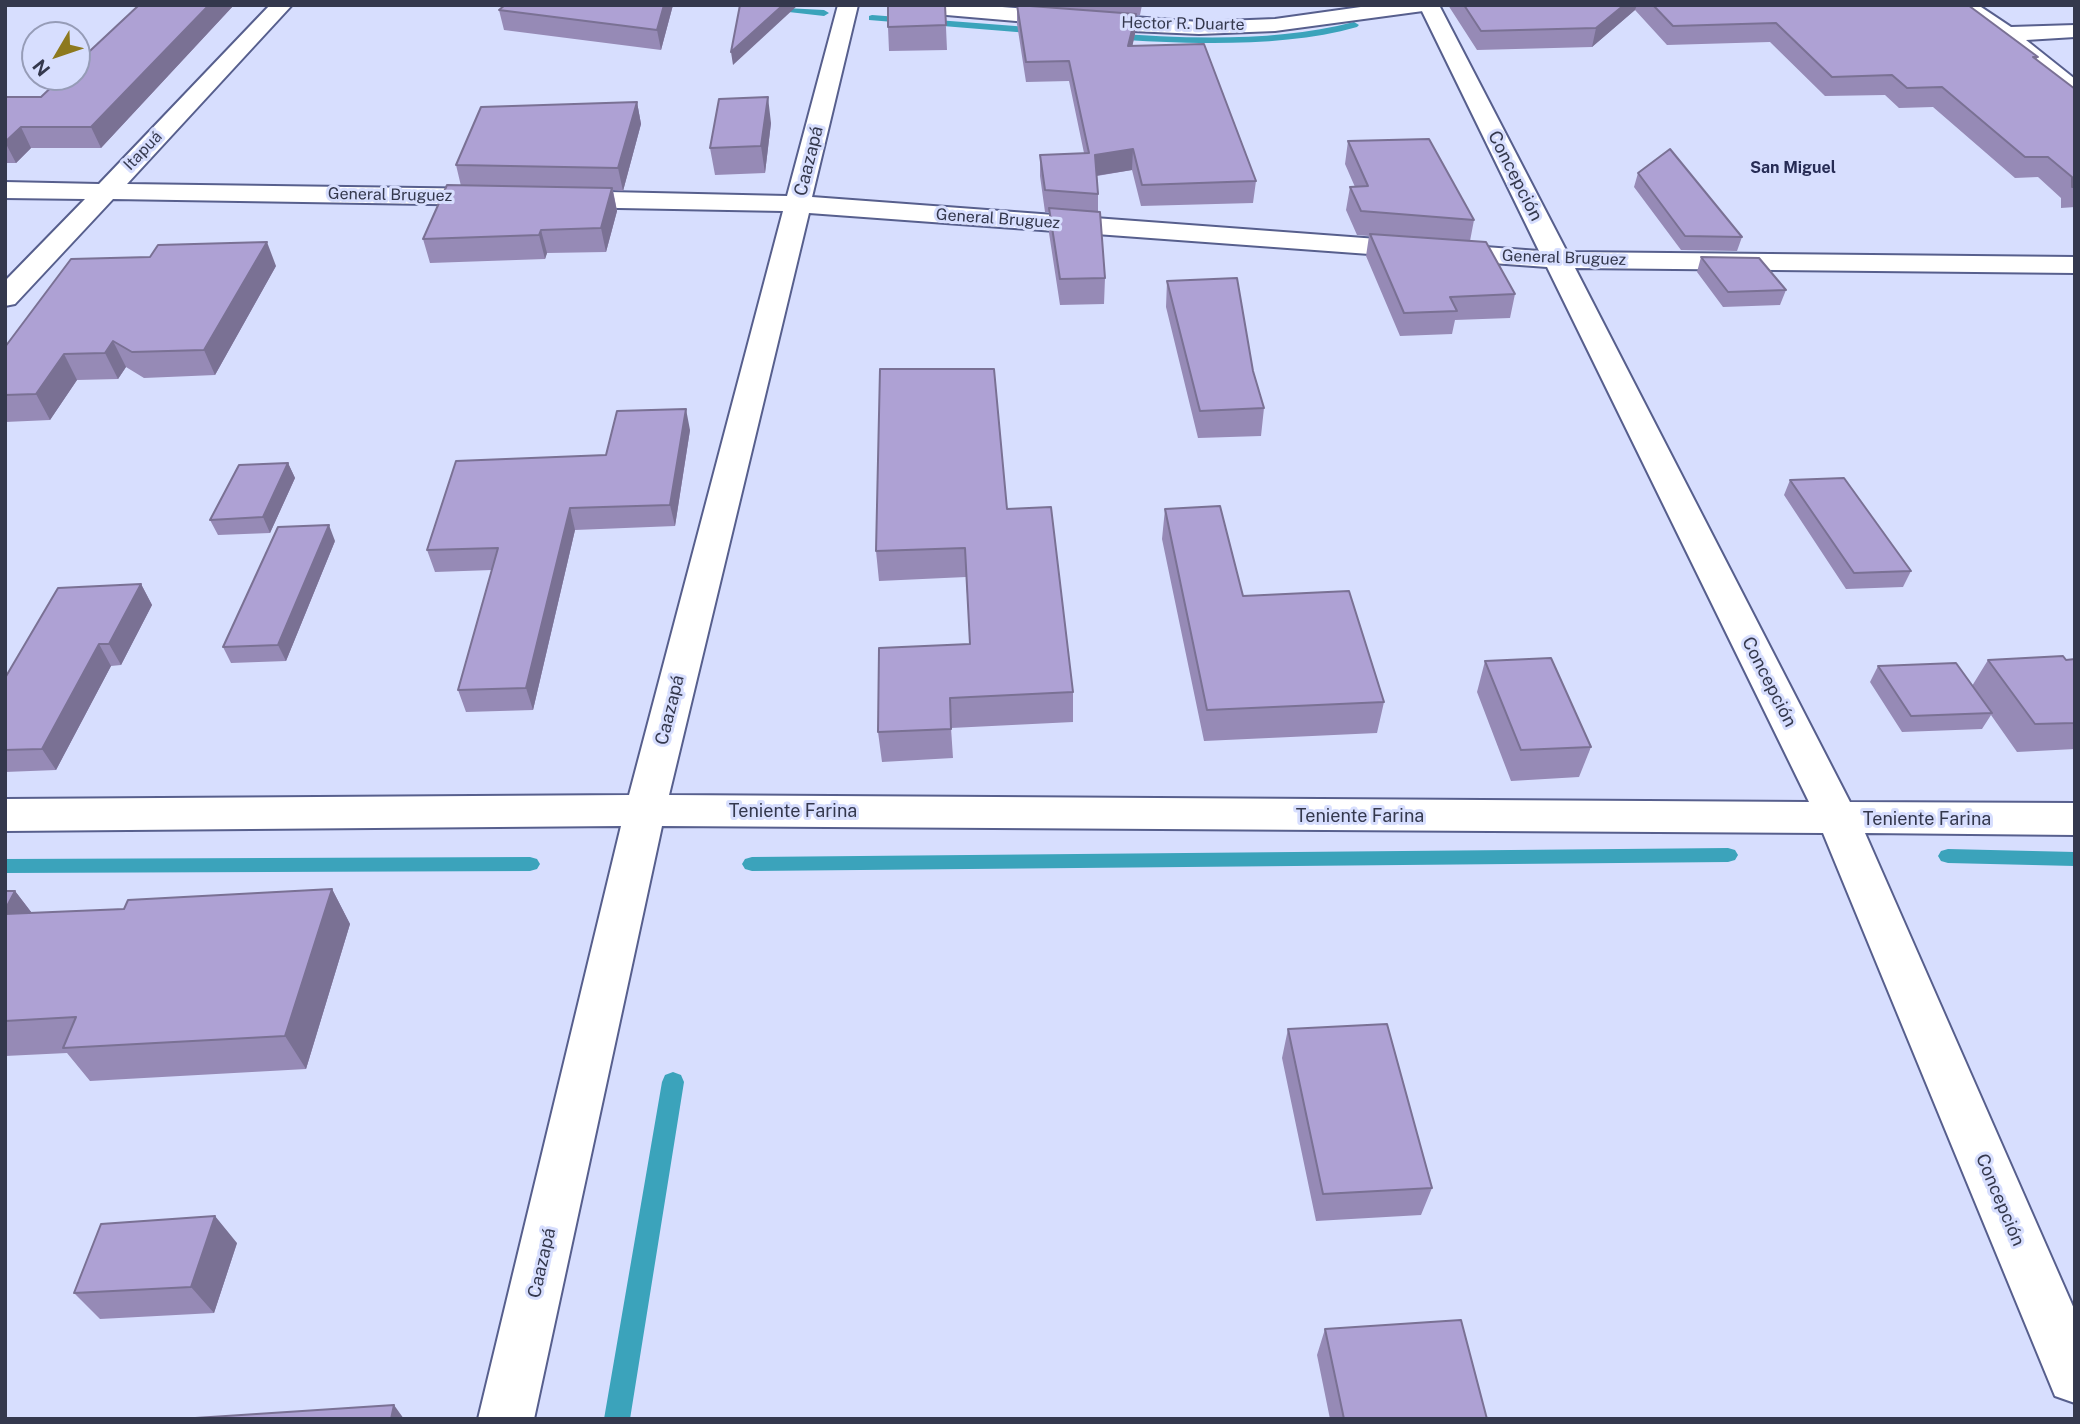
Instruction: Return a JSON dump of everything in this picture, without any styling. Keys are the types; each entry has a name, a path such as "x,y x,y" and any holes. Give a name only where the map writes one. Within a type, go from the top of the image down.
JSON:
{"street":[{"name":"Itapuá","path":"5,298 282,5"},
{"name":"Caazapá","path":"506,1419 645,810 848,5"},
{"name":"Hector R. Duarte","path":"900,5 1132,25 1199,27 1275,25 1372,8 1423,5"},
{"name":"Concepción","path":"1429,5 1838,820 2075,1376"},
{"path":"1964,5 2006,34 2075,91"},
{"path":"2006,34 2075,31"},
{"name":"General Bruguez","path":"5,190 798,204 1557,260 2075,265"},
{"name":"Teniente Farina","path":"5,815 645,810 1838,820 2075,819"}],"building":[{"path":"139,5 209,5 91,127 21,127 5,142 5,97 41,97 47,91 91,91 91,50"},
{"path":"505,5 664,5 657,30 499,10"},
{"path":"740,5 783,5 731,52"},
{"path":"888,5 945,5 946,25 888,27"},
{"path":"1017,5 1136,14 1128,46 1204,44 1256,181 1142,185 1133,149 1095,155 1098,194 1045,190 1040,155 1089,153 1069,61 1026,62"},
{"path":"1464,5 1624,5 1596,28 1481,31"},
{"path":"1653,5 1968,5 2038,57 2033,57 2075,89 2075,187 2072,187 2072,177 2048,157 2025,157 1942,87 1907,88 1892,75 1832,77 1776,23 1673,26"},
{"path":"768,97 761,146 710,148 719,99"},
{"path":"637,102 618,168 456,165 481,107"},
{"path":"1429,139 1474,220 1361,211 1350,187 1368,186 1348,141"},
{"path":"1670,149 1742,237 1685,236 1638,173"},
{"path":"447,185 612,188 601,228 541,230 539,235 423,239"},
{"path":"1049,208 1100,212 1105,278 1060,279"},
{"path":"1370,234 1486,242 1515,294 1450,297 1457,311 1404,313"},
{"path":"267,242 204,350 132,352 113,341 105,353 64,354 36,394 5,395 5,347 71,259 150,257 158,245"},
{"path":"1701,257 1759,258 1786,290 1728,292"},
{"path":"1237,278 1253,371 1264,408 1200,411 1167,281"},
{"path":"880,369 994,369 1007,509 1051,507 1073,692 950,698 951,729 878,732 879,648 970,644 965,548 876,551"},
{"path":"686,409 670,505 570,508 526,688 458,690 498,548 427,550 456,461 606,455 617,411"},
{"path":"288,463 263,517 210,520 239,465"},
{"path":"1844,478 1911,571 1854,573 1790,480"},
{"path":"1220,506 1243,596 1349,591 1384,702 1207,710 1165,509"},
{"path":"329,525 278,645 223,647 278,527"},
{"path":"141,584 109,644 99,644 42,749 5,750 5,678 58,588"},
{"path":"2063,656 2066,660 2075,659 2075,723 2035,724 1988,660"},
{"path":"1551,658 1591,747 1521,750 1485,661"},
{"path":"1956,663 1992,713 1911,716 1878,666"},
{"path":"332,889 285,1036 63,1048 76,1017 5,1021 5,914 124,909 128,900"},
{"path":"5,891 15,891 5,910"},
{"path":"1387,1024 1432,1188 1323,1194 1288,1029"},
{"path":"215,1216 191,1287 74,1293 101,1224"},
{"path":"1461,1320 1487,1419 1344,1419 1325,1329"},
{"path":"394,1405 391,1419 180,1419"}],"waterway":[{"path":"732,5 824,13"},
{"path":"872,18 1041,31"},
{"path":"1110,36 1226,39 1317,32 1354,25"},
{"path":"752,864 1728,855"},
{"path":"1948,856 2075,859"},
{"path":"5,866 530,864"},
{"path":"617,1419 673,1082"}],"district":[{"name":"San Miguel","path":"1793,168"}]}
